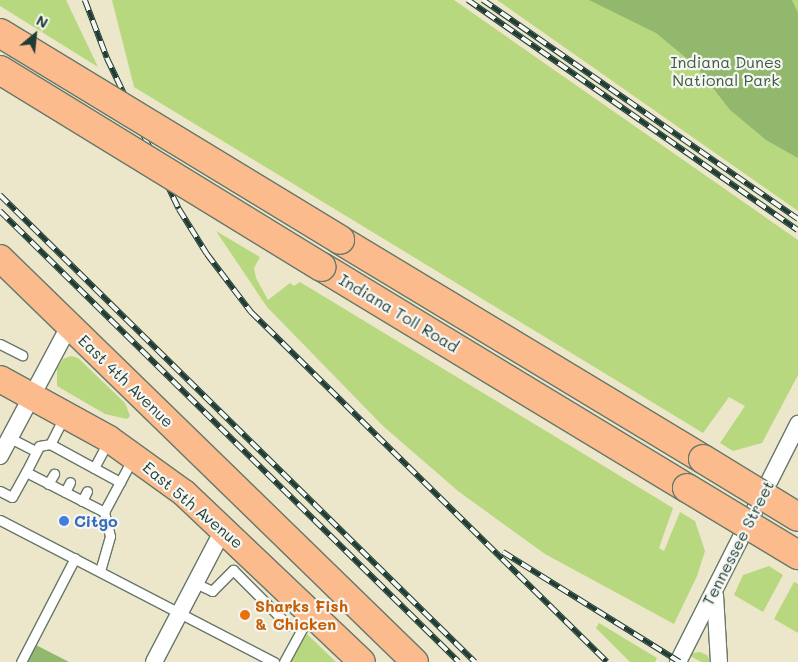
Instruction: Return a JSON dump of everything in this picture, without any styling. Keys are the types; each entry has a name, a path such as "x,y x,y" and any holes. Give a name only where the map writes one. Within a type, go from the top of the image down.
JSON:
{"highway":[{"name":"Indiana Toll Road","path":"0,32 798,517"},
{"name":"Indiana Toll Road","path":"0,70 798,555"}],"main road":[{"name":"East 4th Avenue","path":"0,258 415,662"},
{"name":"East 5th Avenue","path":"0,378 134,455 224,528 250,570 280,600 311,613 362,662"}],"street":[{"path":"0,456 69,326"},
{"name":"Tennessee Street","path":"678,662 798,424"},
{"path":"154,662 224,528"},
{"path":"715,590 719,662"}],"lane":[{"path":"1,347 22,355"},
{"path":"50,444 65,415"},
{"path":"10,438 36,452"},
{"path":"95,472 109,439"},
{"path":"0,491 12,498 39,446 50,444"},
{"path":"50,444 63,456 79,465 120,482"},
{"path":"100,571 109,544 104,512 134,455"},
{"path":"26,472 104,512"},
{"path":"48,484 54,474"},
{"path":"65,492 70,482"},
{"path":"82,501 87,491"},
{"path":"0,520 274,662"},
{"path":"21,662 75,558"},
{"path":"196,583 212,591 233,570 250,570"},
{"path":"280,600 289,626"},
{"path":"284,662 311,613"}],"green space":[{"path":"0,0 66,0 98,67 0,6"},
{"path":"112,0 454,0 798,240 798,375 762,443 733,451 720,443 745,406 729,397 703,433 134,87"},
{"name":"Indiana Dunes National Park","path":"497,0 798,0 798,211"},
{"path":"589,0 792,0 798,13 798,158 766,140 730,110 696,66 656,33"},
{"path":"216,231 260,257 254,268 256,278 268,300 290,283 294,286 300,282 673,508 659,548 664,551 680,512 695,521 705,551 697,576 674,624 545,554 458,491 383,426 267,307"},
{"path":"71,356 78,358 125,403 130,416 127,419 105,414 57,386 57,369 63,359"},
{"path":"769,566 783,575 763,612 734,595 743,575"},
{"path":"794,582 798,584 798,633 774,619"},
{"path":"599,623 657,658 655,662 630,662 596,628"},
{"path":"307,634 336,662 290,662"},
{"path":"36,645 69,662 27,662"},
{"path":"700,652 707,655 711,662 701,662 687,654"}],"railway":[{"path":"85,0 107,58 179,209 207,254 251,312 607,662"},
{"path":"468,0 798,230"},
{"path":"483,0 798,219"},
{"path":"0,195 475,662"},
{"path":"0,211 459,662"},
{"path":"503,552 680,662"}],"place":[{"name":"Citgo","path":"64,521"},
{"name":"Sharks Fish & Chicken","path":"245,615"}]}
